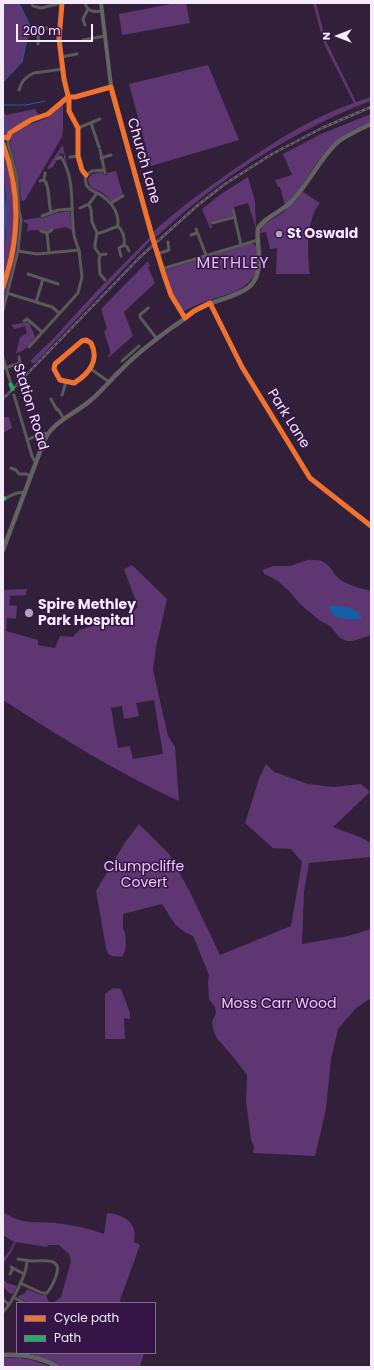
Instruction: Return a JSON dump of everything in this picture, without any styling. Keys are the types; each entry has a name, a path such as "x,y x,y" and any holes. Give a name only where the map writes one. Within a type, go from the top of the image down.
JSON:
{"main road":[{"path":"3,550 47,434 52,428 87,403 109,382 134,354 157,339 194,311 210,303 242,292 251,285 258,270 258,232 260,226 291,202 339,141 371,124"},
{"path":"3,1355 26,1355 43,1360 57,1367"}],"street":[{"path":"31,3 37,8 62,3 59,30 61,56 70,114 78,128 78,156 82,170 86,175 85,180 89,189 111,203 117,215 118,226 121,230 124,245 129,251"},
{"path":"84,3 88,9 94,12 102,11"},
{"name":"Church Lane","path":"101,3 111,86 157,254 171,295 185,318"},
{"path":"85,25 83,19 88,9"},
{"path":"38,44 39,26 59,30"},
{"path":"83,40 105,36"},
{"path":"61,56 77,54"},
{"path":"19,90 23,79 34,73 63,69"},
{"path":"3,310 18,251 21,220 18,183 8,143 8,137 11,132 24,124 48,114 68,97 75,97 111,86"},
{"path":"78,128 100,120"},
{"path":"86,175 92,171 104,171 91,123"},
{"path":"101,158 111,155"},
{"path":"70,157 78,156"},
{"path":"29,347 78,293 82,277 74,235 70,186 67,170 61,157 56,159"},
{"path":"45,173 44,180 47,184 51,212"},
{"path":"40,181 44,180"},
{"path":"80,208 89,204 98,194"},
{"path":"111,203 123,196"},
{"path":"89,204 92,222 97,233 95,248 100,255 99,274 105,280"},
{"path":"42,216 51,212 72,209"},
{"path":"233,210 241,245"},
{"path":"212,223 235,217"},
{"path":"97,233 104,233 111,228 118,226"},
{"path":"196,229 206,256"},
{"path":"41,231 47,233 52,230"},
{"path":"47,233 48,253"},
{"path":"191,236 197,233"},
{"path":"162,269 258,240"},
{"path":"157,254 168,250 168,242"},
{"path":"121,256 117,249 124,245"},
{"path":"18,251 30,254 77,250"},
{"path":"100,255 106,254"},
{"path":"28,274 58,284"},
{"path":"36,302 43,279"},
{"path":"7,293 52,307 59,313"},
{"name":"Park Lane","path":"210,303 242,366 310,478 371,526"},
{"path":"148,308 140,315 140,317 157,339"},
{"path":"24,321 27,319 42,332"},
{"path":"86,340 91,343 94,353 90,369 86,375 74,382 60,380 54,369 55,364 82,341 86,340"},
{"path":"122,361 134,354 140,346"},
{"name":"Station Road","path":"3,358 13,390"},
{"path":"5,368 22,364 19,358"},
{"path":"90,369 109,382"},
{"path":"62,395 66,382"},
{"name":"Station Road","path":"14,394 32,456 34,460 37,461"},
{"path":"51,399 64,419"},
{"path":"27,440 42,433 47,434"},
{"path":"11,468 16,470 19,474 31,476"},
{"path":"6,498 15,493 25,493"},
{"path":"18,1259 51,1261 56,1264 57,1272 49,1292 46,1293 20,1283"},
{"path":"3,1312 9,1305 20,1283 28,1260"},
{"path":"10,1274 12,1268 24,1274"},
{"path":"13,1297 22,1302"},
{"path":"3,1299 9,1305"}],"green space":[{"path":"3,3 19,3 30,26 22,62 3,83"},
{"path":"176,3 186,3 190,23 122,35 119,14"},
{"path":"313,3 316,3 326,41 356,102 371,97 371,101 318,124 253,161 212,190 155,238 153,232 172,215 247,160 306,124 354,103 324,44"},
{"path":"208,65 239,140 151,166 129,84"},
{"path":"63,102 62,137 25,200 21,201 19,180 10,143 11,136 18,129 50,116"},
{"path":"35,109 39,116 21,124 6,135 3,134 3,111 6,115"},
{"path":"371,114 371,122 351,131 329,148 296,194 285,205 280,187 278,187 275,180 292,175 283,154 321,134"},
{"path":"3,139 5,140 15,179 19,220 16,254 3,306 3,290 13,255 16,210 14,183"},
{"path":"63,146 67,164 64,154 60,153 59,156 54,158 56,162 53,167 49,169 47,168 61,147"},
{"path":"3,149 10,174 14,199 14,237 3,283 3,254 6,233 6,195 3,177"},
{"path":"116,171 123,195 112,202 103,193 90,187 88,179 92,174 102,172 104,175 107,175 107,173"},
{"path":"248,177 255,201 256,228 248,203 234,207 232,210 232,216 210,222 213,227 210,228 202,209 221,194"},
{"path":"303,192 320,203 315,210 310,227 308,256 310,274 276,274 277,248 270,249 266,232 260,233 263,225 282,213"},
{"path":"70,211 72,230 66,227 47,231 31,230 27,232 28,224 24,222 24,220 43,218 56,213"},
{"path":"150,237 151,240 34,364 30,361 52,340 94,294"},
{"path":"252,243 256,246 257,263 254,276 246,285 224,296 185,311 182,310 173,295 165,271 166,270"},
{"path":"148,261 150,266 148,267 155,283 124,312 133,336 109,357 107,356 110,354 110,350 104,332 107,328 101,309"},
{"path":"29,322 35,337 25,349 16,353 20,337 27,333 25,326 15,329 11,325"},
{"path":"3,417 9,417 12,428 3,433"},
{"path":"308,560 322,561 344,582 371,591 371,635 353,641 347,641 340,638 330,626 319,620 300,604 279,582 264,574 263,570 273,566 290,566"},
{"path":"132,565 167,599 156,647 153,670 168,736 175,747 179,801 134,779 90,754 3,700 3,590 27,589 26,595 10,596 9,605 17,606 16,619 7,618 6,631 38,640 38,645 55,648 60,636 73,637 79,630 128,616 138,607 124,569","holes":["154,700 163,754 133,759 130,746 118,748 111,708 122,706 124,719 139,716 136,703"]},
{"name":"Moss Carr Wood","path":"266,764 274,772 308,784 333,787 361,784 370,792 333,827 371,843 371,857 309,863 304,892 302,944 348,936 371,929 371,998 356,1008 338,1029 331,1059 326,1109 315,1156 253,1153 254,1146 251,1139 246,1101 247,1075 216,1037 212,1022 216,1013 215,1007 209,999 209,975 193,936 177,926 162,904 123,914 123,929 126,943 125,951 122,957 112,956 108,954 106,948 96,891 124,844 139,824 169,854 190,892 220,955 291,926 302,862 291,849 273,848 245,823 260,776"},
{"path":"113,988 121,989 130,1013 130,1019 124,1018 125,1039 105,1039 105,994"},
{"path":"3,1212 22,1221 68,1225 86,1228 104,1234 107,1214 109,1213 124,1218 131,1223 134,1230 134,1242 140,1245 119,1302 54,1302 61,1297 71,1261 69,1254 59,1245 48,1245 47,1247 16,1242 3,1264 4,1257 9,1252 14,1242 3,1235"},
{"path":"3,1279 7,1283 17,1286 13,1294 9,1293 3,1286"},
{"path":"27,1289 41,1295 46,1295 49,1302 26,1302 17,1297 25,1293"},
{"path":"30,1354 144,1354 140,1367 61,1367"},
{"path":"3,1358 27,1359 51,1367 3,1367"}],"water":[{"path":"3,177 6,216 3,254"},
{"path":"329,606 352,609 362,618 347,619 337,617 333,614"}],"waterway":[{"path":"3,82 22,62 30,26 19,3"},
{"path":"3,105 26,105 45,101"},
{"path":"3,117 7,130"}],"railway":[{"path":"3,399 140,257 198,205 225,184 272,154 322,128 371,107"}],"marked path":[{"path":"10,383 13,390"}],"cycle path":[{"path":"62,3 59,39 64,79 69,100 69,111 78,128 78,156 82,170 86,175"},
{"path":"3,137 8,138 10,133 16,129 31,120 48,114 68,97 75,97 111,87 152,236 171,295 185,318 194,311 210,303 242,367 310,478 371,526"},
{"path":"3,144 11,171 16,213 12,254 3,287"},
{"path":"86,340 91,343 93,349 94,361 92,366 74,383 60,380 54,369 55,364 82,341 86,340"}],"place":[{"name":"St Oswald","path":"279,234"},
{"name":"Spire Methley Park Hospital","path":"29,613"}],"district":[{"name":"METHLEY","path":"233,264"}],"park label":[{"name":"Clumpcliffe Covert","path":"144,876"}]}
